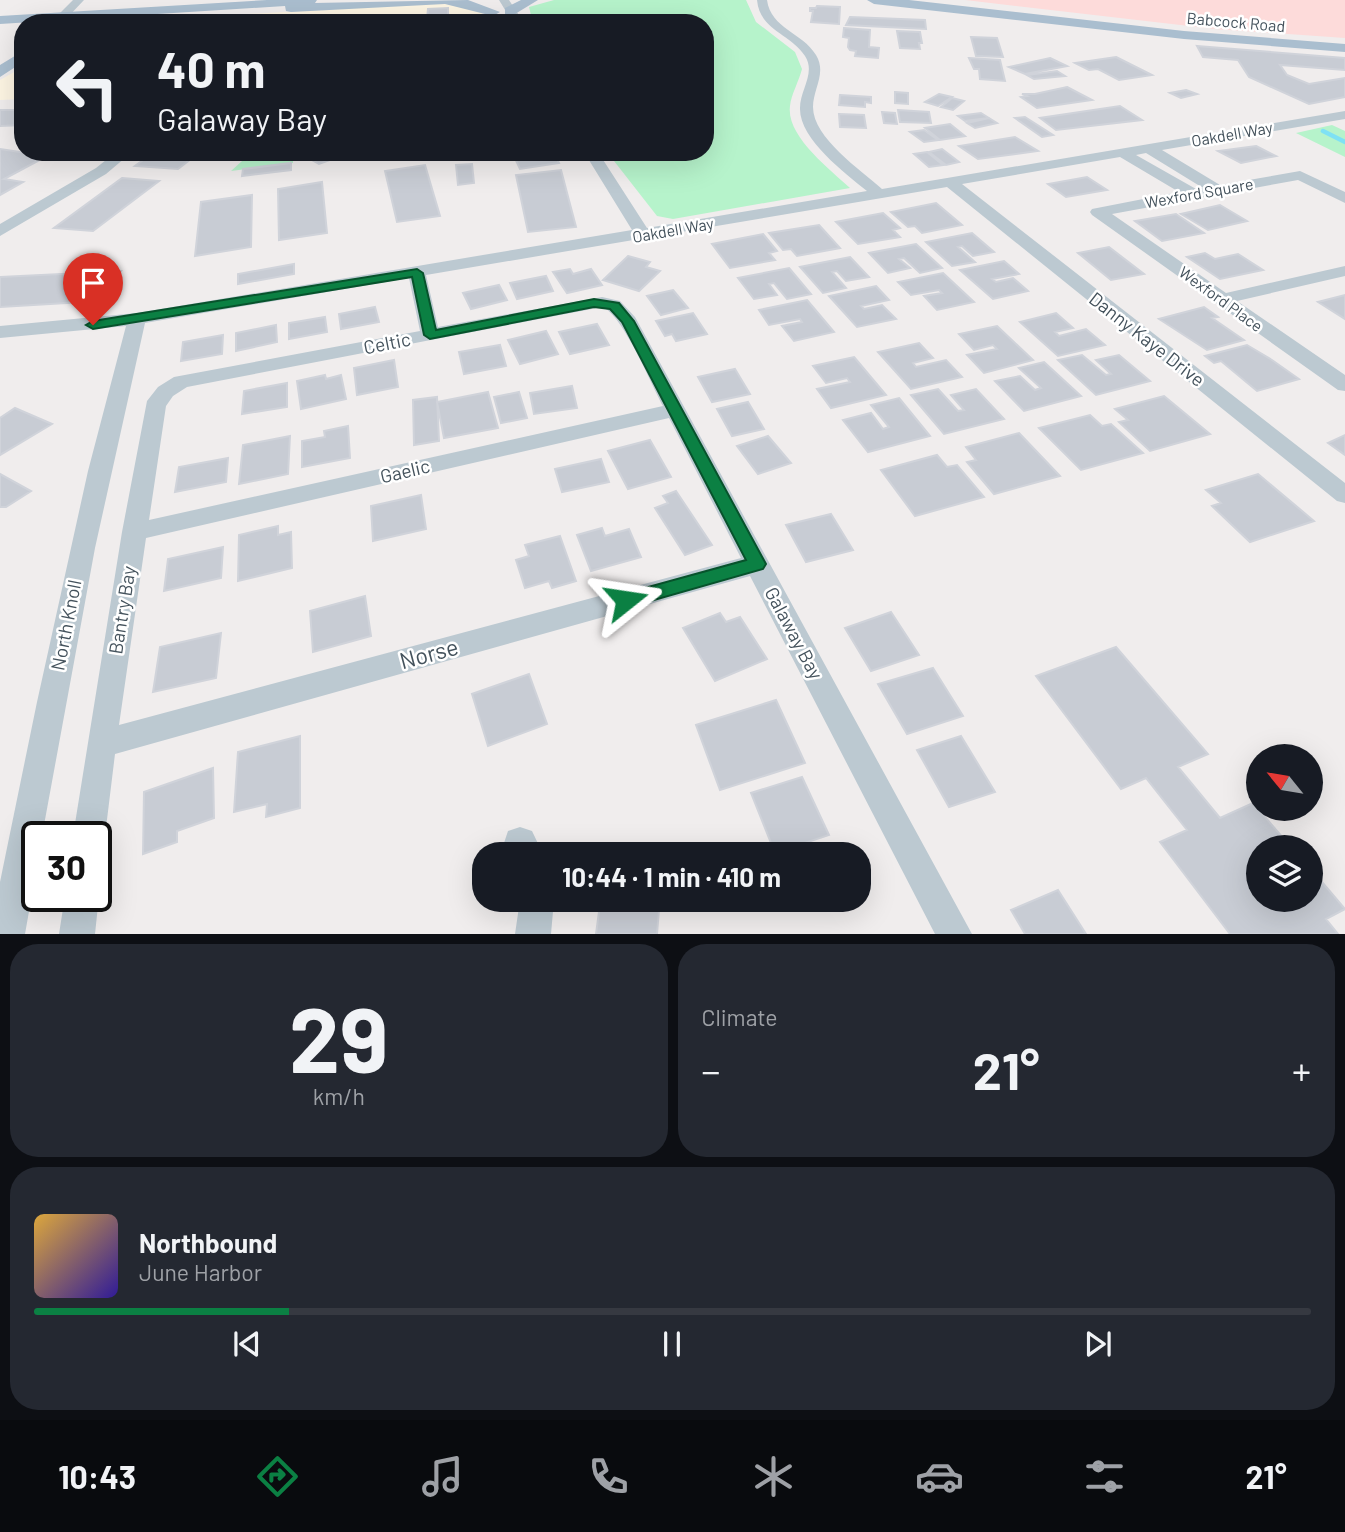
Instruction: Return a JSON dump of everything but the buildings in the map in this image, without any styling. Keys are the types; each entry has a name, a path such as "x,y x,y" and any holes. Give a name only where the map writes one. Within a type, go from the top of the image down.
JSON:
{"main road":[{"path":"142,14 310,0"},
{"path":"224,8 306,8 445,0 494,11"},
{"path":"507,5 531,0"},
{"name":"Babcock Road","path":"874,0 1345,40"},
{"name":"Babcock Road","path":"949,0 978,7 1184,35 1345,48"}],"street":[{"path":"66,14 79,0"},
{"path":"762,0 767,18 804,47 814,62 816,78 806,106 813,129 821,140 879,194"},
{"name":"Oakdell Way","path":"0,332 137,319 1345,115"},
{"path":"1148,149 1217,190"},
{"path":"1123,153 1193,194"},
{"path":"0,231 113,161"},
{"path":"597,161 643,235"},
{"path":"1163,177 1189,172"},
{"name":"Wexford Square","path":"1098,212 1300,175 1345,198"},
{"name":"Danny Kaye Drive","path":"950,182 1345,495"},
{"name":"Wexford Place","path":"1098,212 1345,385"},
{"path":"1223,299 1345,271"},
{"path":"417,273 430,335"},
{"name":"Celtic","path":"167,388 181,382 594,303 607,303"},
{"name":"Galaway Bay","path":"607,303 614,305 628,321 954,933"},
{"name":"North Knoll","path":"7,933 80,553 107,431 137,319"},
{"name":"Bantry Bay","path":"91,821 155,405 167,388"},
{"name":"Gaelic","path":"134,532 676,411"},
{"name":"Norse","path":"101,744 757,564"},
{"path":"77,933 80,912"},
{"path":"533,933 536,912"}],"shaded area":[{"path":"965,0 1345,0 1345,38 1215,29"},
{"path":"440,3 474,7 483,14 248,14"},
{"path":"14,72 14,99 0,100 0,80"}],"green space":[{"path":"554,0 746,0 756,22 795,52 802,69 790,106 795,129 821,162 850,188 673,219 657,216 614,161 714,161 714,14 531,14 529,7"},
{"path":"1332,125 1345,131 1345,157 1296,133"},
{"path":"242,161 293,161 293,163 231,171"}],"waterway":[{"path":"1323,131 1345,142"}],"route":[{"path":"93,325 417,273 430,335 594,303 614,305 628,321 757,564 626,600"}]}
